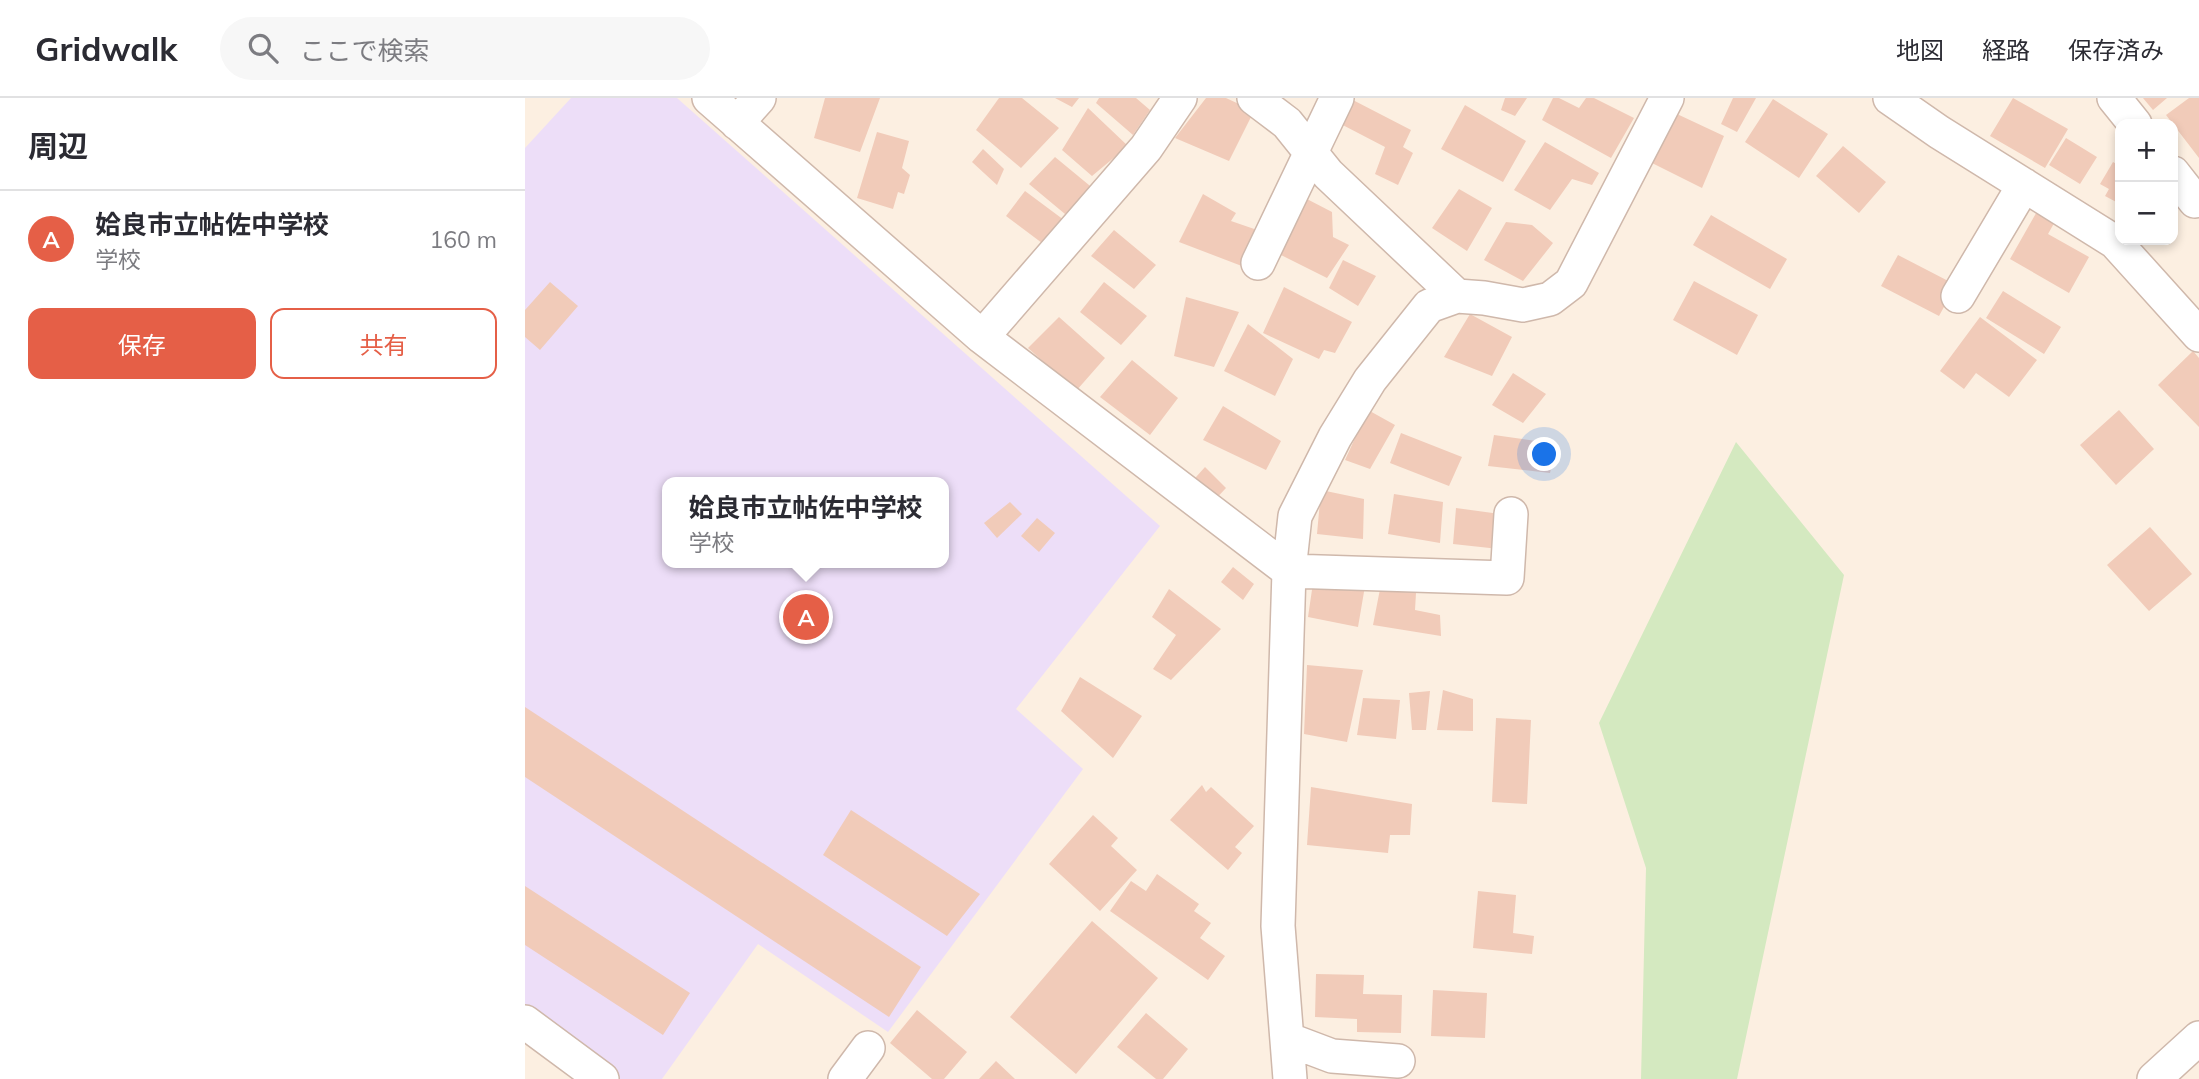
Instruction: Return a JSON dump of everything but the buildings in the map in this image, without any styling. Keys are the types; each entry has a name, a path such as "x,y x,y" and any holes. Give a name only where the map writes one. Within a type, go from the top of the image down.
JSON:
{"street":[{"path":"709,98 982,337 1289,571 1507,578 1511,514"},
{"path":"737,123 759,98"},
{"path":"982,337 1146,148 1181,98"},
{"path":"1254,98 1287,123 1328,174 1457,296"},
{"path":"1258,263 1337,98"},
{"path":"1890,98 2024,185 2115,239"},
{"path":"2115,98 2131,119"},
{"path":"1290,1079 1278,926 1289,571 1295,516 1342,425 1370,380 1429,306 1457,296 1523,305 1550,299 1571,283 1658,101"},
{"path":"2178,182 2189,205"},
{"path":"1958,296 2024,185"},
{"path":"2121,245 2199,335"},
{"path":"525,1022 602,1079"},
{"path":"2154,1079 2199,1038"},
{"path":"1287,1039 1332,1056 1398,1061"},
{"path":"845,1079 868,1048"}],"shaded area":[{"path":"571,98 677,98 1160,526 1016,709 1083,769 888,1032 758,944 662,1079 602,1079 525,1022 525,148"}],"green space":[{"path":"1736,442 1844,575 1737,1079 1641,1079 1646,868 1599,723"}],"place":[{"name":"姶良市立帖佐中学校","path":"806,617"}]}
